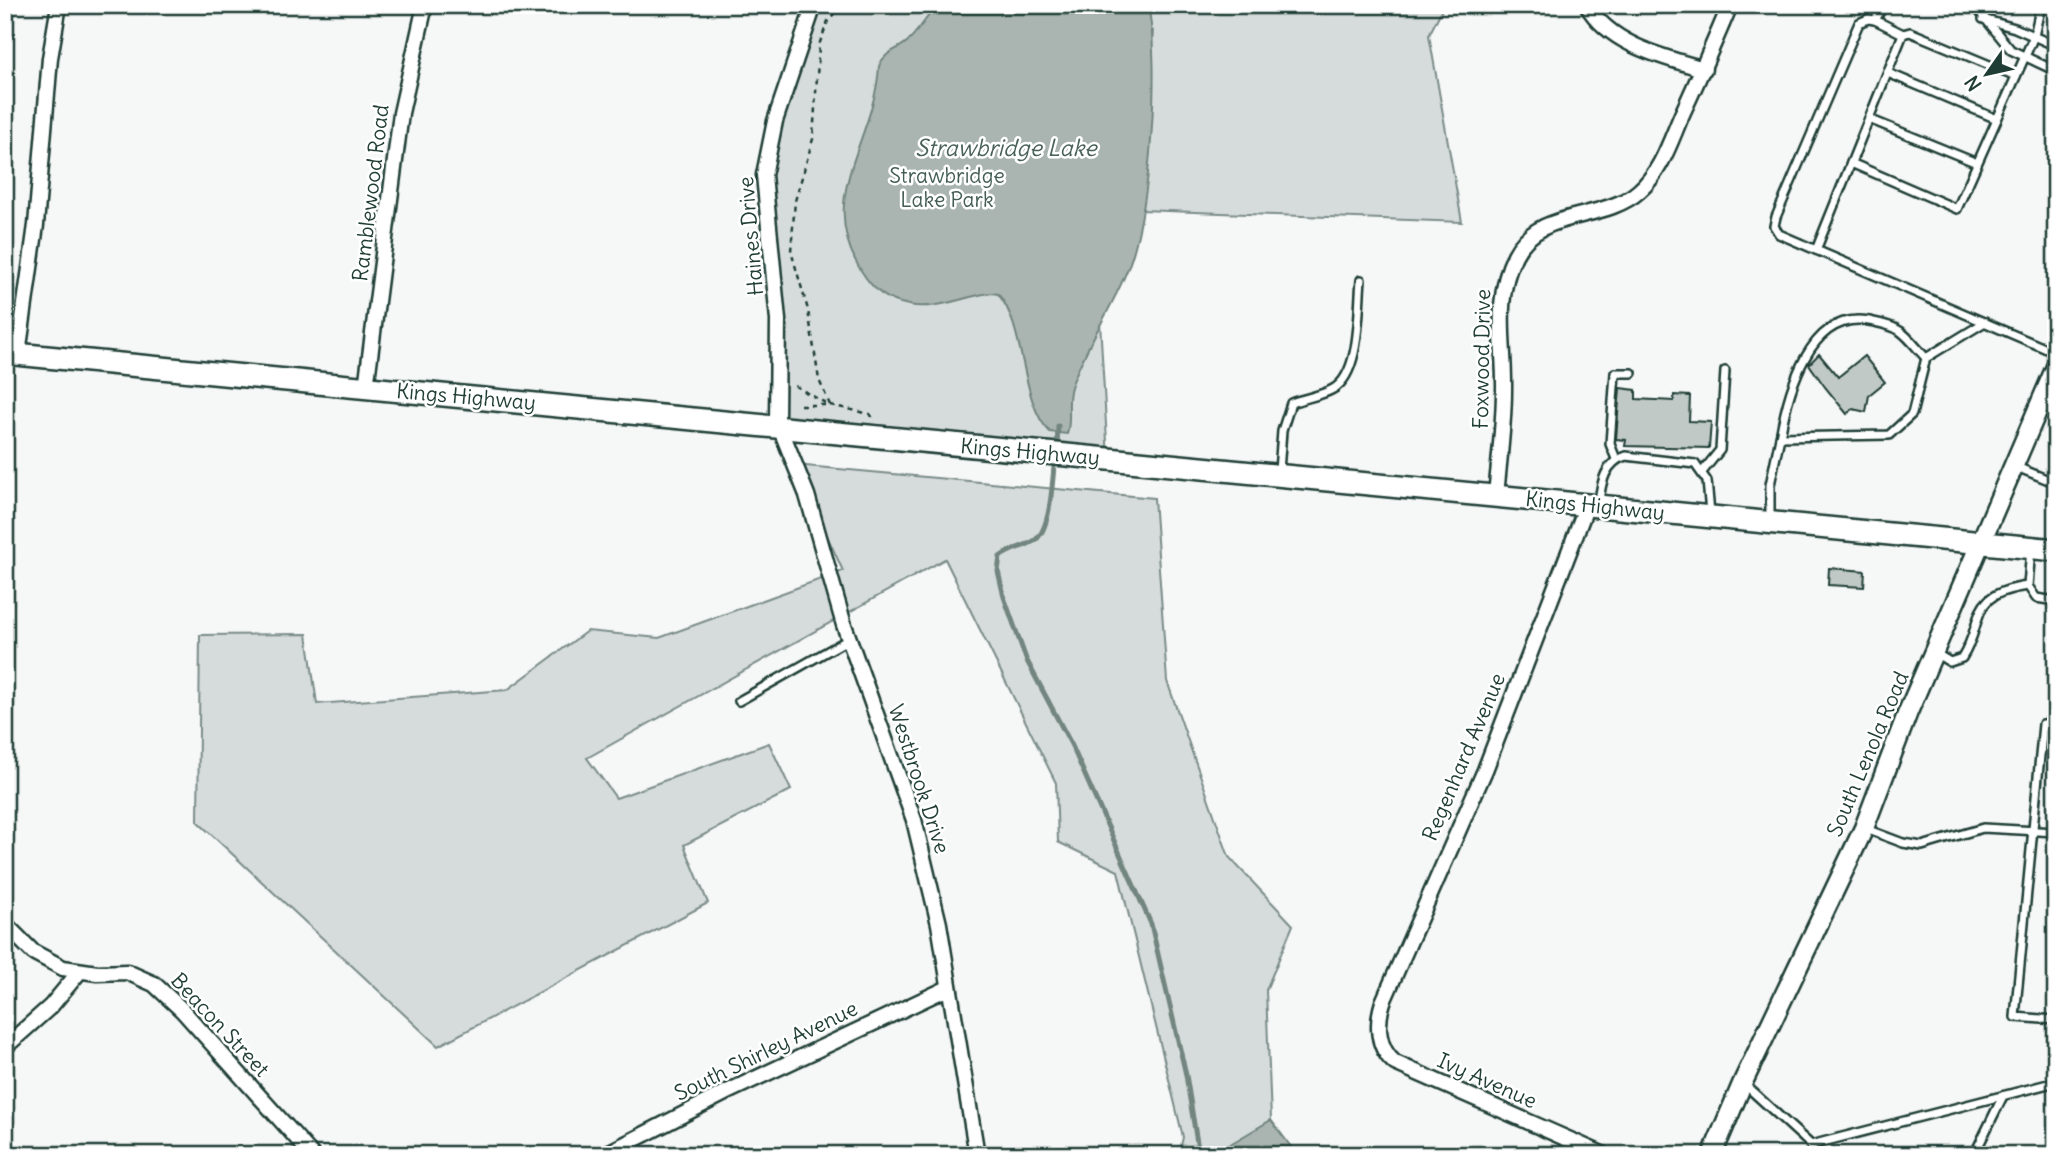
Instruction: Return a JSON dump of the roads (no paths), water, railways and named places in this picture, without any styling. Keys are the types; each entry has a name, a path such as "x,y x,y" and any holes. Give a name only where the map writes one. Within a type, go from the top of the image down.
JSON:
{"main road":[{"name":"Kings Highway","path":"12,354 2031,548 2056,548"}],"street":[{"path":"12,354 36,225 50,58 59,5"},
{"name":"Ramblewood Road","path":"366,388 401,113 425,5"},
{"name":"Haines Drive","path":"779,428 777,297 769,249 764,174 775,121 814,5"},
{"path":"1587,5 1605,29 1618,37 1704,69"},
{"name":"Foxwood Drive","path":"1496,496 1504,391 1502,285 1516,253 1524,240 1539,229 1608,208 1640,191 1661,162 1730,5"},
{"name":"South Lenola Road","path":"1712,1155 1743,1082 1864,828 2013,466 2048,408 2056,367"},
{"name":"Westbrook Drive","path":"779,428 807,495 849,638 914,820 936,909 976,1155"},
{"name":"Regenhard Avenue","path":"1380,1024 1383,1002 1485,770 1592,506"},
{"name":"Beacon Street","path":"5,924 47,960 80,971 127,972 154,984 182,1010 312,1155"},
{"path":"5,1047 51,1006 80,971"},
{"name":"South Shirley Avenue","path":"604,1155 725,1093 948,988"},
{"name":"Ivy Avenue","path":"1380,1024 1379,1042 1385,1054 1395,1063 1604,1155"}],"lane":[{"path":"1875,20 1884,5"},
{"path":"1974,5 1982,19 2011,50 2056,71"},
{"path":"1852,163 1957,209 2034,36 2041,5"},
{"path":"2016,76 1910,32 1903,34 1875,20 1868,19 1859,23 1774,226 1779,234 2056,353"},
{"path":"1982,19 2056,46"},
{"path":"1816,250 1903,34"},
{"path":"1888,73 1997,119"},
{"path":"1869,119 1977,163"},
{"path":"1278,475 1282,431 1291,403 1332,390 1347,378 1353,359 1361,280"},
{"path":"1770,523 1770,485 1784,411 1818,337 1838,324 1861,320 1881,323 1899,330 1926,358"},
{"path":"1780,437 1889,435 1912,414 1926,358 1985,322"},
{"path":"1703,471 1720,450 1725,371"},
{"path":"1616,459 1610,444 1615,373 1632,373"},
{"path":"1592,506 1608,467 1616,459 1626,456 1695,464 1703,471 1707,481 1710,517"},
{"path":"2013,466 2054,482 2056,470"},
{"path":"2031,548 2028,586 2036,598 2056,601"},
{"path":"1935,653 1950,662 1962,658 1976,618 1986,602 2001,592 2028,586"},
{"path":"739,701 849,638"},
{"path":"2056,723 2043,724 2015,1017 2056,1020"},
{"path":"1864,828 1903,843 1922,846 1983,828 2056,832"},
{"path":"1743,1082 1811,1145 1814,1155"},
{"path":"1811,1145 2056,1082"},
{"path":"1974,1155 2003,1096"}],"water":[{"name":"Strawbridge Lake","path":"936,5 1148,5 1152,32 1153,97 1144,203 1125,276 1071,387 1067,434 1050,432 1040,419 1033,403 1014,325 998,294 990,293 933,306 901,303 888,298 871,285 849,245 844,219 845,194 875,93 879,66 888,54 912,37"},
{"path":"1271,1120 1297,1155 1215,1155 1215,1153"}],"waterway":[{"path":"1057,448 1058,426"},
{"path":"1055,458 1048,515 1040,535 1034,541 1000,557 998,571 1004,597 1026,659 1072,746 1151,924 1186,1075 1199,1155"}],"park label":[{"name":"Strawbridge Lake Park","path":"947,188"}]}
